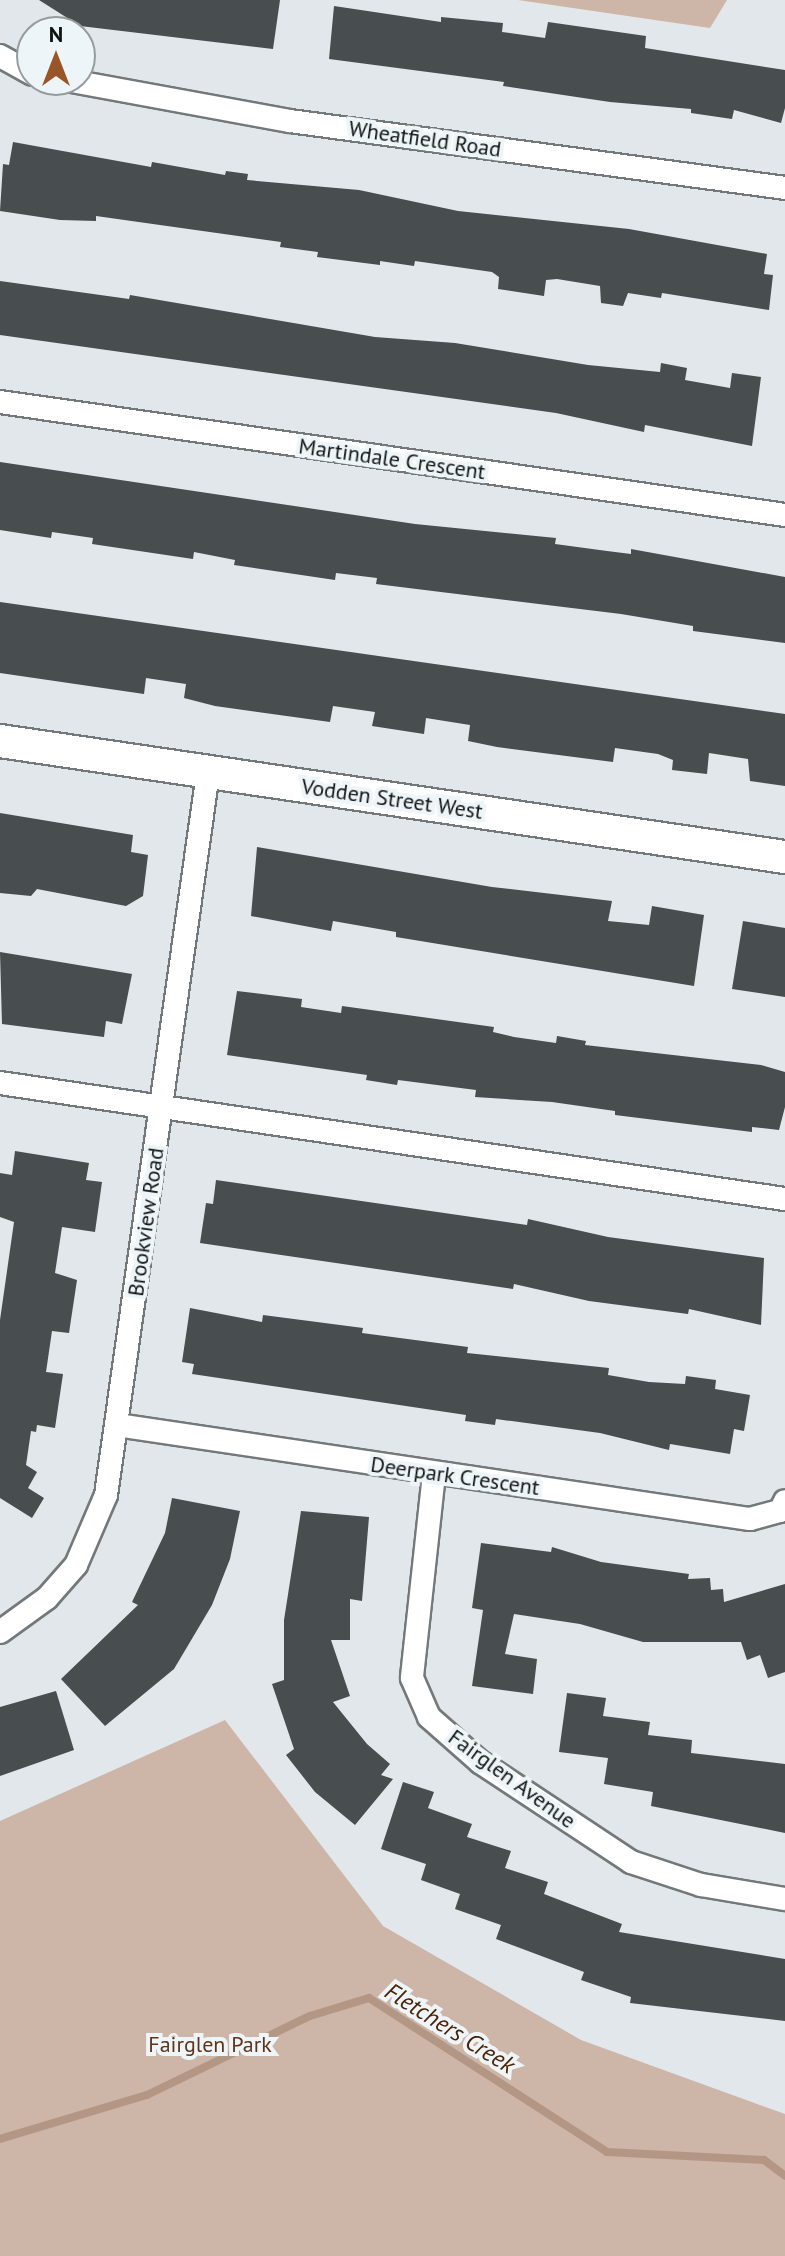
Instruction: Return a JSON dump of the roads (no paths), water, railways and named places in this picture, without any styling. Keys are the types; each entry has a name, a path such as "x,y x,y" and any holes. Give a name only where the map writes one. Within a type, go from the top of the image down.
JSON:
{"street":[{"name":"Wheatfield Road","path":"96,85 290,121 785,188"},
{"name":"Martindale Crescent","path":"0,402 785,515"},
{"name":"Vodden Street West","path":"0,741 785,857"},
{"name":"Brookview Road","path":"0,1632 47,1598 87,1547 106,1495 208,773"},
{"path":"0,1083 785,1199"},
{"name":"Deerpark Crescent","path":"117,1425 750,1519 780,1511 785,1501"},
{"name":"Fairglen Avenue","path":"434,1474 412,1678 429,1717 480,1762 631,1862 701,1885 785,1899"}],"waterway":[{"name":"Fletchers Creek","path":"0,2139 147,2095 310,2016 369,1998 607,2152 764,2160 785,2176"}],"park label":[{"name":"Fairglen Park","path":"210,2045"}]}
